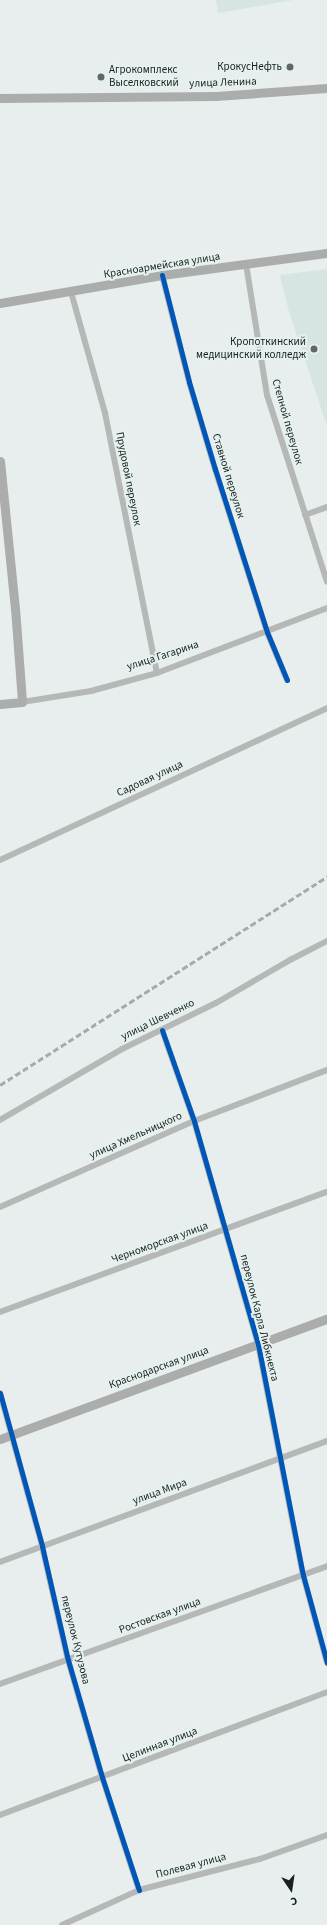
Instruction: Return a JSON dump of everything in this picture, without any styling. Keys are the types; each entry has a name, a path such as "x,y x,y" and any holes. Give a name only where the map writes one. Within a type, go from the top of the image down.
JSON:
{"street":[{"name":"улица Ленина","path":"0,98 216,96 327,88"},
{"name":"Красноармейская улица","path":"0,303 71,292 162,275 327,253"},
{"name":"Степной переулок","path":"246,264 267,395 304,515 327,582"},
{"name":"Ставной переулок","path":"162,275 189,382 267,632 287,680"},
{"name":"Прудовой переулок","path":"71,292 105,413 158,673"},
{"path":"0,460 15,608 22,702"},
{"path":"304,515 327,507"},
{"name":"улица Гагарина","path":"0,704 91,691 158,673 327,608"},
{"name":"Садовая улица","path":"0,860 327,708"},
{"name":"улица Шевченко","path":"0,1120 122,1049 216,1003 290,960 327,941"},
{"name":"переулок Карла Либкнехта","path":"162,1030 194,1121 258,1344 303,1575 327,1663"},
{"name":"улица Хмельницкого","path":"0,1206 194,1121 327,1070"},
{"name":"Черноморская улица","path":"0,1312 327,1192"},
{"name":"Краснодарская улица","path":"0,1439 327,1319"},
{"name":"переулок Кутузова","path":"0,1393 42,1546 68,1660 102,1777 139,1890"},
{"name":"улица Мира","path":"0,1562 327,1441"},
{"name":"Ростовская улица","path":"0,1684 327,1566"},
{"name":"Целинная улица","path":"0,1815 327,1692"},
{"name":"Полевая улица","path":"62,1925 139,1890 260,1859 327,1835"}],"shaded area":[{"path":"216,0 293,0 218,13"},
{"name":"Кропоткинский медицинский колледж","path":"327,269 327,426 289,312 280,275"}],"railway":[{"path":"0,1085 327,877"}],"cycle path":[{"path":"162,275 189,382 215,469 267,632 287,680"},
{"path":"162,1030 194,1121 258,1344 303,1575 327,1663"},
{"path":"0,1393 42,1546 68,1660 102,1777 139,1890"}],"place":[{"name":"КрокусНефть","path":"290,67"},
{"name":"Агрокомплекс Выселковский","path":"101,77"},
{"name":"Кропоткинский медицинский колледж","path":"314,349"}]}
